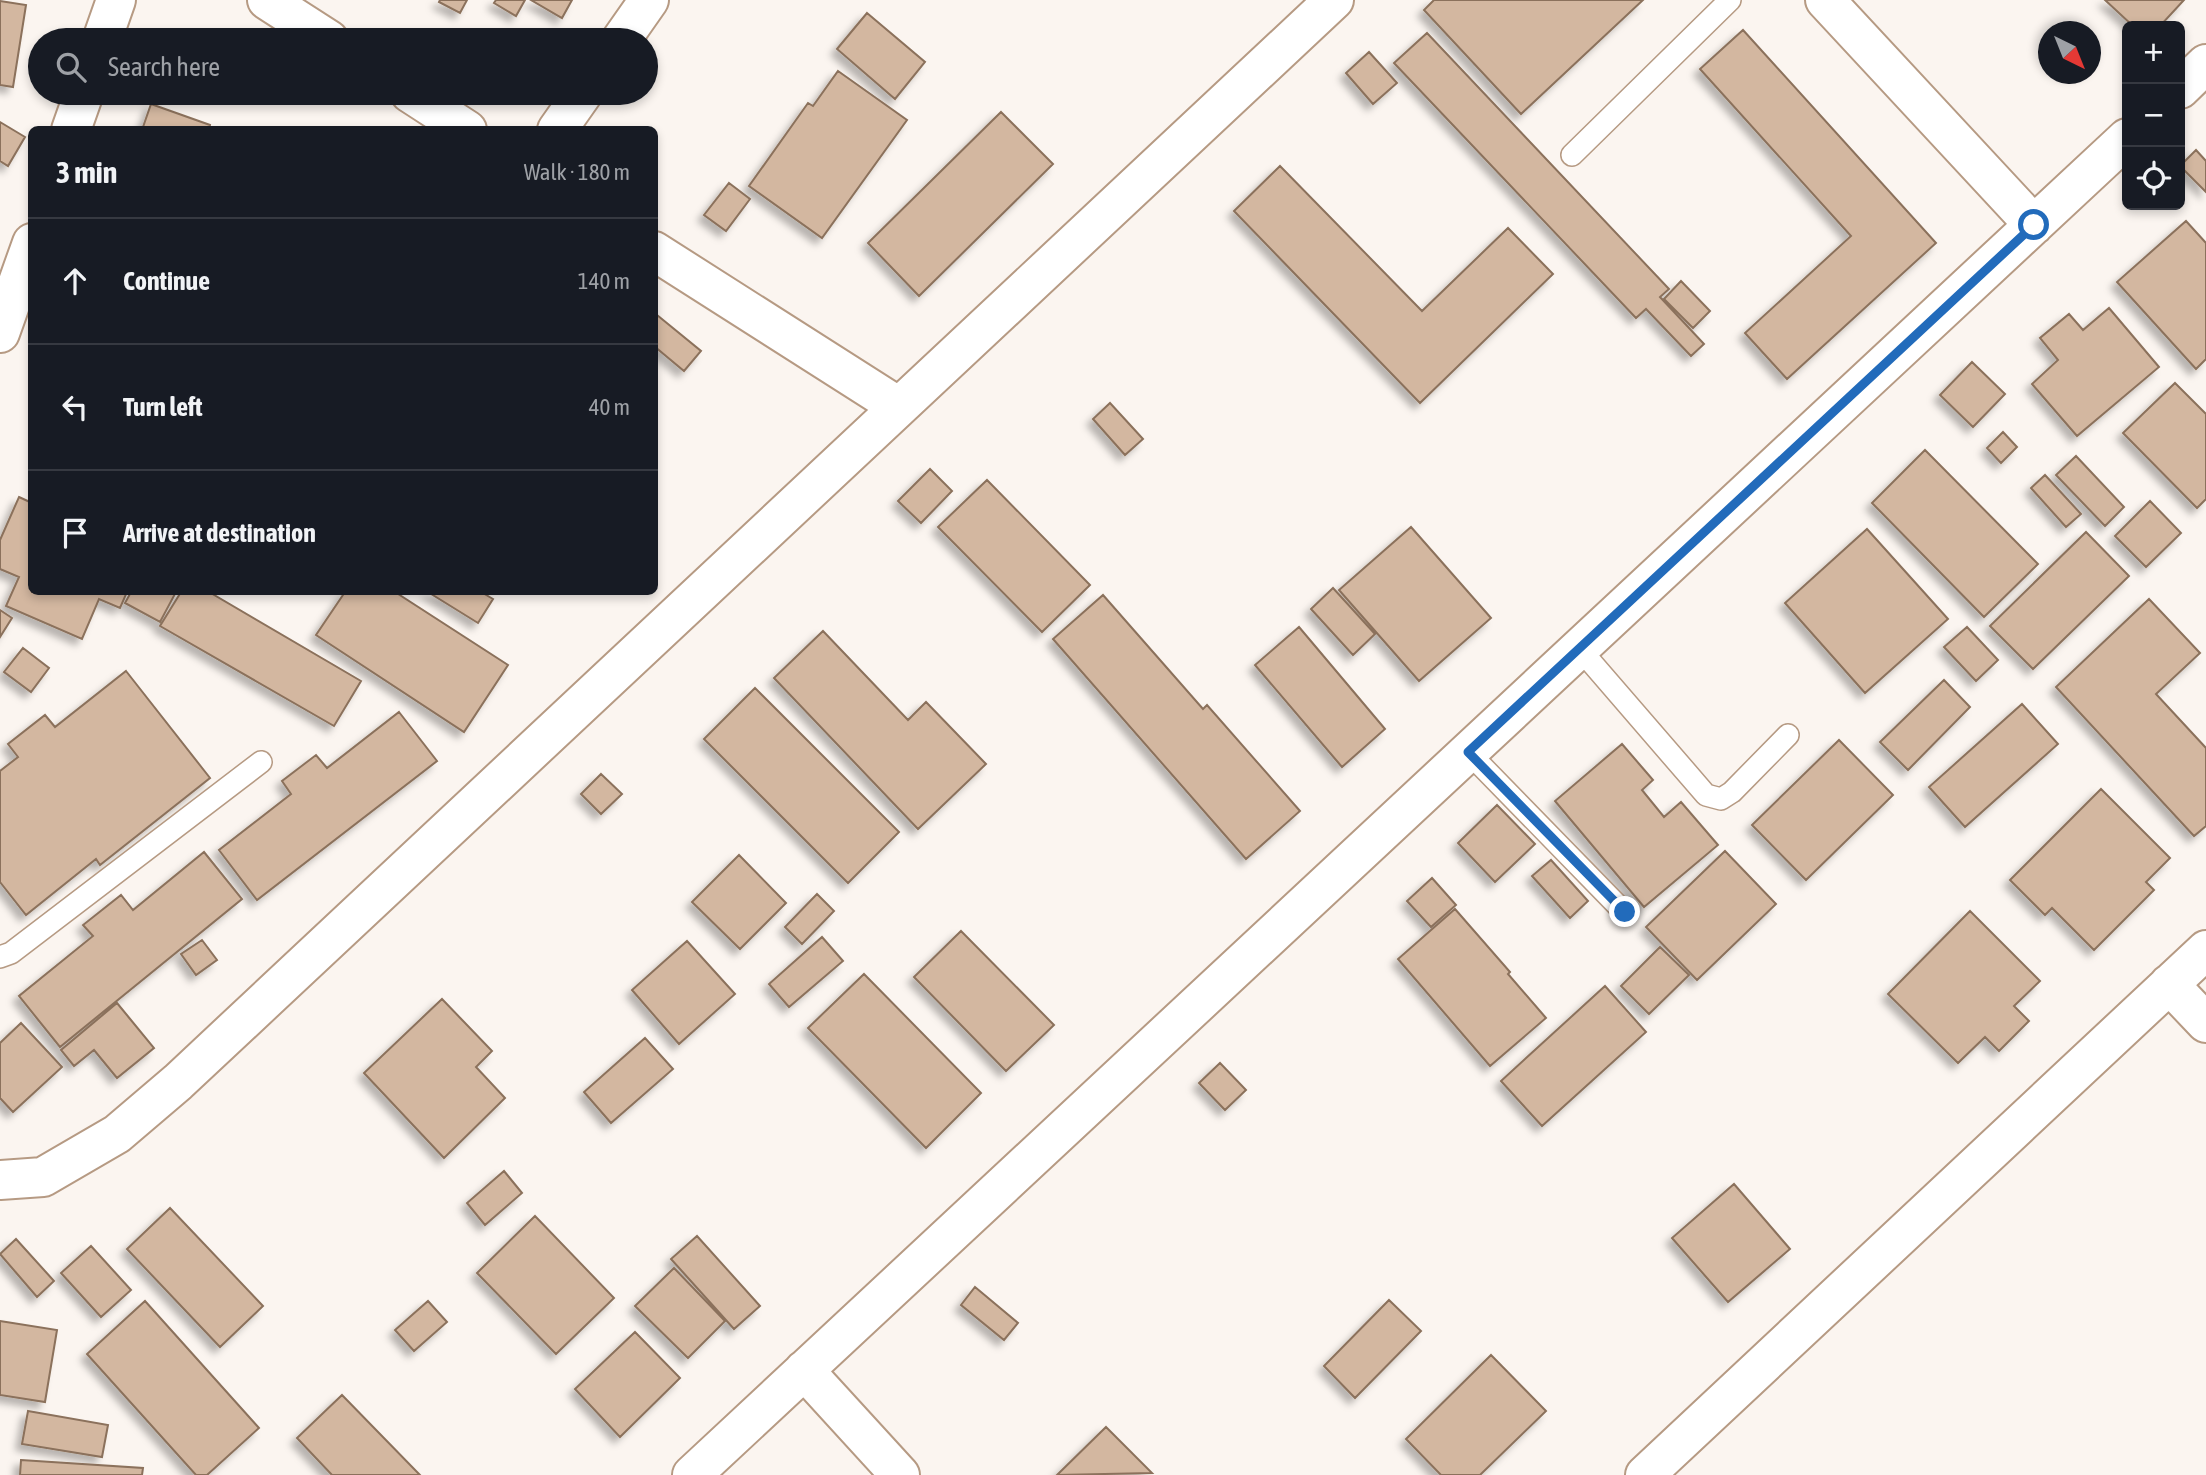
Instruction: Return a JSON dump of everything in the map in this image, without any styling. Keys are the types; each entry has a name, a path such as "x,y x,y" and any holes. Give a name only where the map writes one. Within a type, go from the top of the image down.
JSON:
{"street":[{"path":"106,28 116,0"},
{"path":"267,0 310,28"},
{"path":"629,28 649,0"},
{"path":"0,1180 43,1177 117,1134 178,1082 1334,0"},
{"path":"1825,0 2034,225"},
{"path":"2185,84 2206,64"},
{"path":"72,126 80,105"},
{"path":"428,105 461,126"},
{"path":"561,126 575,105"},
{"path":"692,1475 2122,143"},
{"path":"658,253 899,407"},
{"path":"0,333 28,254"},
{"path":"1645,1475 2206,950"},
{"path":"2169,984 2206,1023"},
{"path":"804,1370 900,1475"}],"lane":[{"path":"1572,155 1730,0"},
{"path":"1579,648 1706,795 1721,799 1732,792 1788,735"},
{"path":"1468,752 1625,912"},
{"path":"0,957 11,953 261,762"}],"building":[{"path":"467,0 460,13 439,2"},
{"path":"496,0 525,0 516,16 494,3"},
{"path":"531,0 572,0 562,18"},
{"path":"1434,0 1643,0 1521,114 1424,10"},
{"path":"2105,0 2184,0 2165,21 2128,21"},
{"path":"0,1 26,5 13,87 0,85"},
{"path":"867,13 925,62 895,99 837,49"},
{"path":"1743,30 1936,243 1787,379 1745,333 1851,236 1700,69"},
{"path":"1427,33 1669,289 1660,297 1704,344 1691,356 1646,309 1636,318 1394,63"},
{"path":"1369,52 1397,83 1373,104 1346,73"},
{"path":"838,71 907,120 822,238 749,186 808,103 813,106"},
{"path":"151,105 210,125 210,126 143,126"},
{"path":"1001,112 1053,164 919,296 868,243"},
{"path":"0,122 25,137 8,166 0,161"},
{"path":"2196,150 2206,161 2206,192 2185,171 2185,161"},
{"path":"1280,166 1422,311 1508,228 1553,274 1420,403 1234,211"},
{"path":"729,183 750,199 726,231 704,215"},
{"path":"2186,221 2206,243 2206,359 2196,369 2117,282"},
{"path":"1681,281 1710,311 1693,328 1664,299"},
{"path":"2109,308 2159,367 2077,436 2032,384 2058,360 2040,338 2069,314 2083,330"},
{"path":"658,316 701,351 684,371 658,349"},
{"path":"1972,362 2005,394 1973,427 1940,395"},
{"path":"2175,383 2206,414 2206,499 2197,508 2123,433"},
{"path":"1110,403 1143,439 1125,455 1093,419"},
{"path":"2003,432 2017,447 2001,463 1987,448"},
{"path":"1925,450 2038,564 1984,617 1872,503"},
{"path":"2076,456 2124,507 2105,526 2056,475"},
{"path":"930,469 952,491 921,523 898,501"},
{"path":"2045,475 2081,514 2066,527 2031,488"},
{"path":"987,480 1090,585 1042,632 938,527"},
{"path":"19,497 28,501 28,595 126,595 120,608 99,599 82,639 6,606 19,577 0,569 0,540"},
{"path":"2150,501 2181,533 2146,567 2115,536"},
{"path":"1411,527 1491,618 1419,681 1339,590"},
{"path":"1867,529 1948,619 1865,693 1785,603"},
{"path":"2086,532 2129,576 2033,669 1990,626"},
{"path":"1333,588 1375,634 1353,655 1311,609"},
{"path":"129,595 174,595 160,622 125,603"},
{"path":"179,595 214,595 361,681 334,726 160,626"},
{"path":"343,595 400,595 508,665 464,732 316,635"},
{"path":"433,595 486,595 493,599 478,623"},
{"path":"1103,595 1203,709 1207,705 1300,811 1246,859 1053,639"},
{"path":"2149,599 2200,653 2156,694 2206,748 2206,826 2194,836 2056,687"},
{"path":"0,610 12,618 0,637"},
{"path":"1299,627 1385,729 1342,767 1255,665"},
{"path":"1967,627 1998,660 1976,681 1944,647"},
{"path":"823,631 908,720 926,702 986,764 918,829 774,678"},
{"path":"23,648 49,668 31,692 4,672"},
{"path":"126,671 210,778 100,865 96,859 26,915 0,882 0,771 18,757 8,744 45,715 55,727"},
{"path":"1944,680 1970,707 1908,770 1880,742"},
{"path":"755,688 899,832 848,883 704,739"},
{"path":"2022,704 2058,744 1965,827 1929,787"},
{"path":"399,712 437,761 257,900 219,850 291,794 282,781 316,755 327,768"},
{"path":"1839,740 1893,795 1806,880 1752,825"},
{"path":"1622,744 1653,780 1642,790 1664,817 1681,802 1718,845 1644,907 1555,801"},
{"path":"601,774 622,794 601,814 581,794"},
{"path":"2101,789 2170,858 2146,882 2154,890 2094,950 2052,908 2045,915 2010,880"},
{"path":"1497,805 1535,844 1495,882 1458,843"},
{"path":"1725,851 1776,904 1697,980 1646,927"},
{"path":"204,852 242,899 60,1047 19,996 93,936 83,925 121,895 133,910"},
{"path":"739,855 786,903 740,949 692,902"},
{"path":"1551,860 1588,901 1570,918 1532,876"},
{"path":"1432,878 1456,905 1431,927 1407,901"},
{"path":"817,894 834,911 802,944 785,927"},
{"path":"1455,909 1546,1018 1490,1066 1398,959"},
{"path":"1970,911 2040,981 2014,1006 2029,1021 1999,1051 1985,1037 1958,1063 1888,994"},
{"path":"961,931 1054,1025 1006,1071 914,977"},
{"path":"822,937 843,961 789,1007 769,984"},
{"path":"202,940 217,960 196,975 181,954"},
{"path":"687,941 735,994 679,1044 632,990"},
{"path":"1660,947 1689,975 1649,1014 1621,986"},
{"path":"864,974 981,1093 926,1148 808,1028"},
{"path":"1605,986 1646,1032 1542,1126 1501,1081"},
{"path":"442,999 492,1051 476,1067 505,1098 444,1158 364,1073"},
{"path":"117,1003 154,1048 117,1078 94,1050 74,1066 61,1050"},
{"path":"21,1023 62,1067 13,1112 0,1098 0,1043"},
{"path":"645,1038 673,1069 611,1123 584,1092"},
{"path":"1220,1063 1246,1090 1225,1110 1199,1083"},
{"path":"504,1171 522,1193 485,1225 467,1203"},
{"path":"1734,1184 1790,1249 1728,1302 1672,1238"},
{"path":"170,1208 263,1306 220,1347 127,1249"},
{"path":"535,1216 614,1298 556,1354 477,1273"},
{"path":"697,1236 760,1306 734,1329 671,1259"},
{"path":"16,1239 54,1281 37,1297 0,1254"},
{"path":"91,1246 131,1290 101,1317 61,1273"},
{"path":"674,1268 725,1321 688,1358 635,1306"},
{"path":"975,1287 1018,1323 1004,1340 961,1305"},
{"path":"1389,1300 1421,1331 1355,1398 1324,1366"},
{"path":"145,1301 259,1428 207,1475 196,1475 87,1354"},
{"path":"428,1301 447,1322 414,1351 395,1330"},
{"path":"0,1321 57,1330 45,1402 0,1395"},
{"path":"635,1332 680,1378 620,1437 575,1389"},
{"path":"1491,1355 1546,1411 1480,1475 1441,1475 1406,1439"},
{"path":"342,1395 420,1475 332,1475 297,1438"},
{"path":"28,1411 108,1425 102,1457 22,1444"},
{"path":"1106,1427 1152,1473 1057,1475"},
{"path":"21,1460 143,1468 142,1475 20,1475"}],"route":[{"path":"1625,912 1468,752 2034,225"}]}
